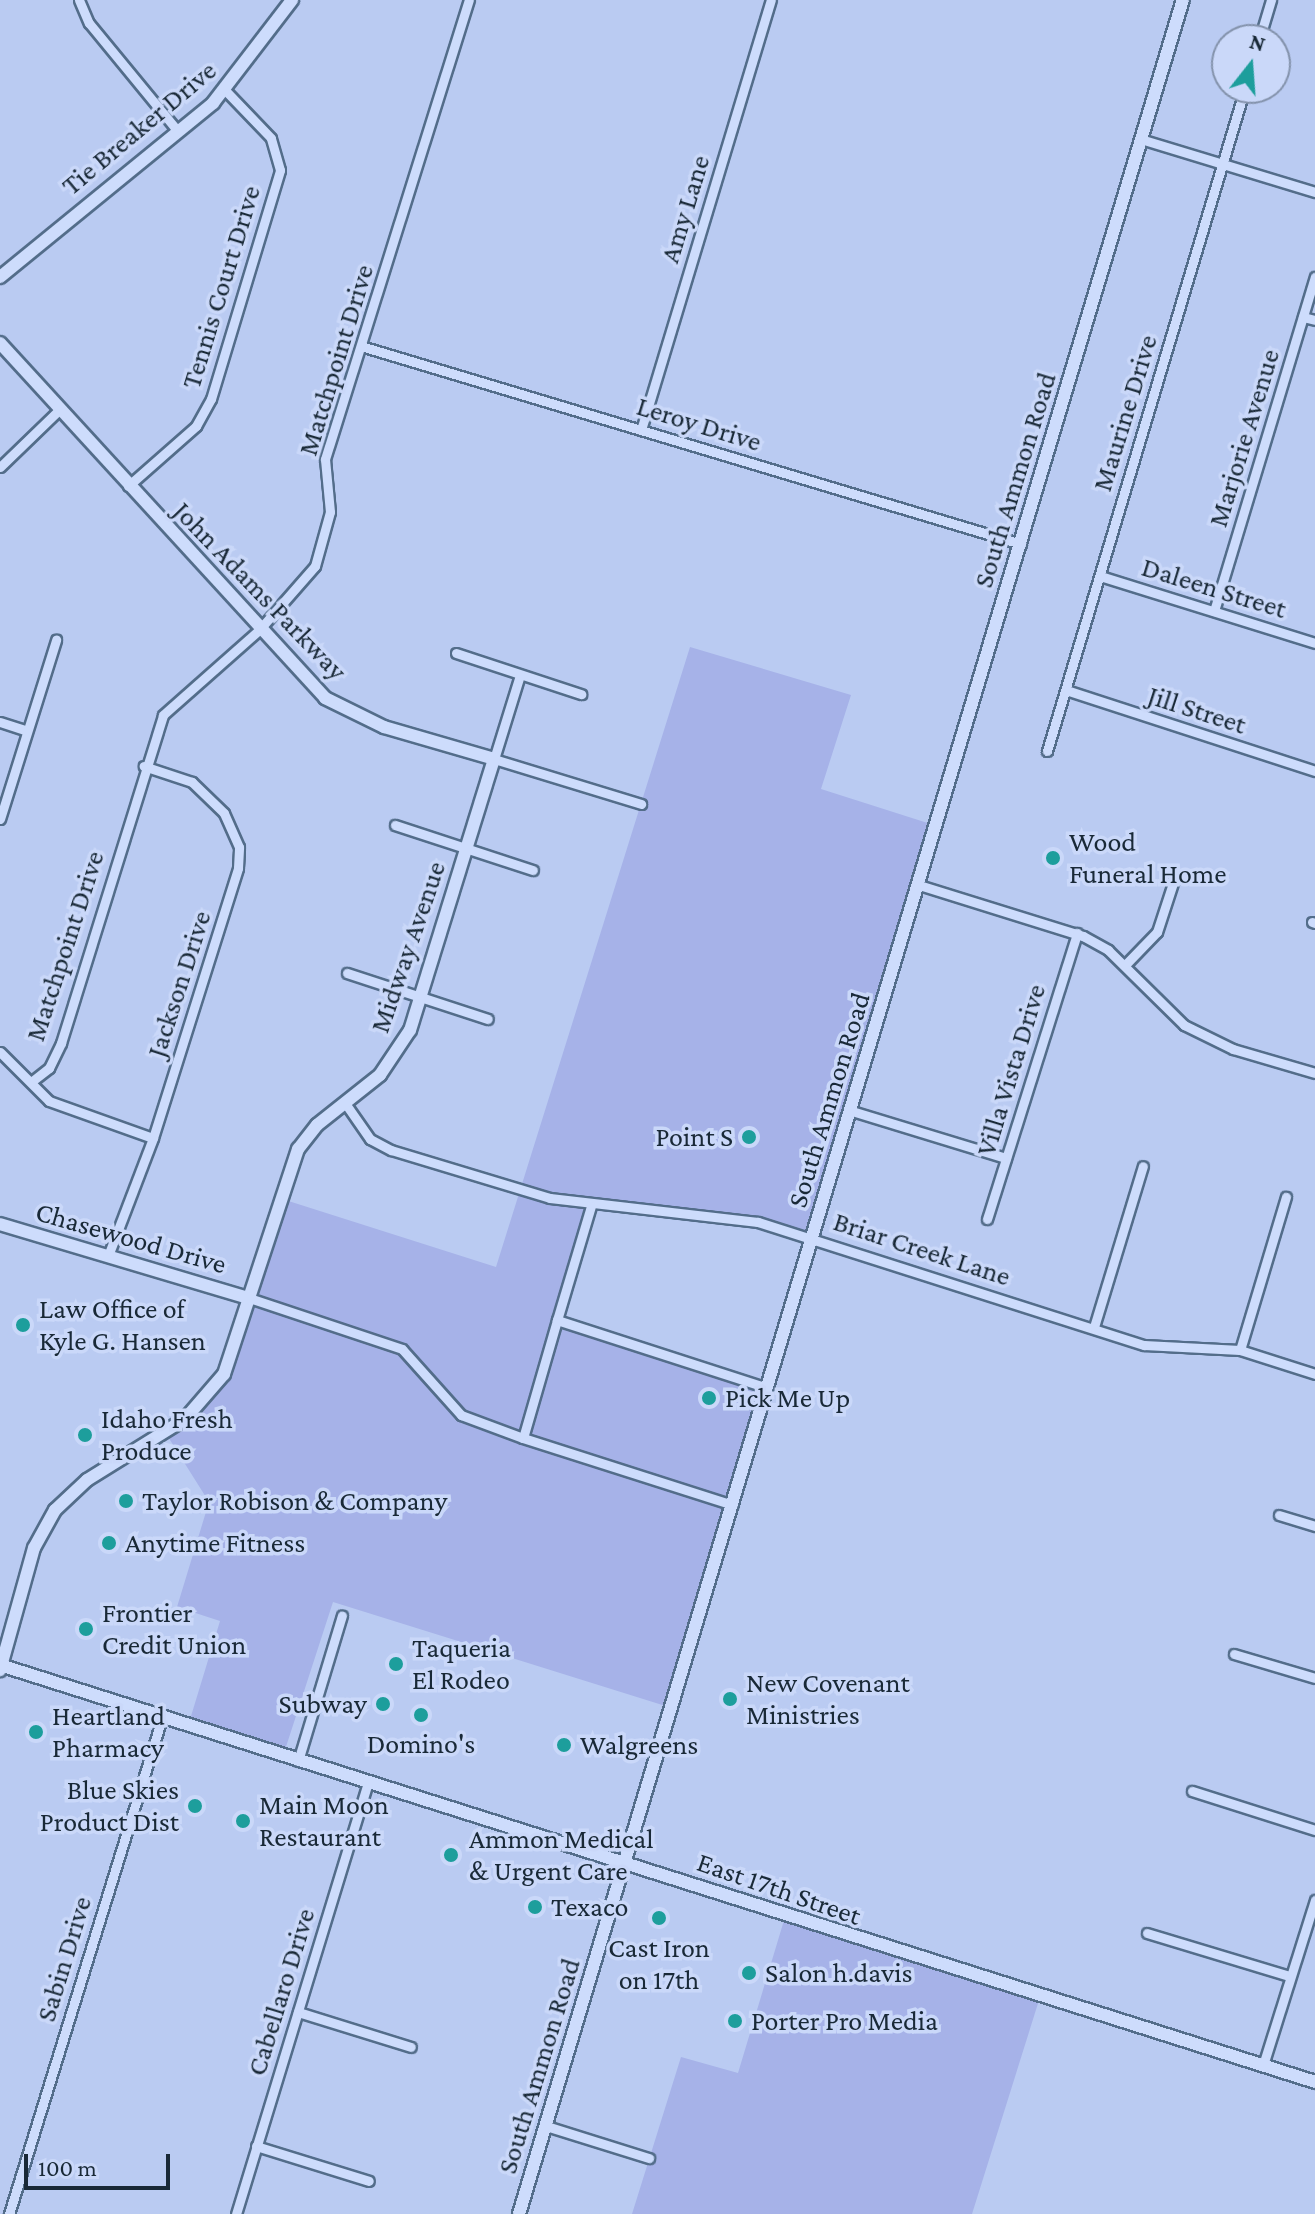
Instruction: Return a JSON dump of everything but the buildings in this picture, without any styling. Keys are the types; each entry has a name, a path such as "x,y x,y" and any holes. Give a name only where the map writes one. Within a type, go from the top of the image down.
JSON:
{"main road":[{"name":"Tie Breaker Drive","path":"0,277 225,90 292,0"},
{"name":"South Ammon Road","path":"519,2214 1144,140 1183,0"},
{"name":"John Adams Parkway","path":"0,343 306,682 356,715 494,759"},
{"name":"Midway Avenue","path":"0,1667 34,1548 55,1510 87,1480 185,1419 208,1397 230,1362 298,1149 397,1053 421,997 494,759"},
{"name":"Chasewood Drive","path":"0,1224 249,1298"},
{"name":"East 17th Street","path":"0,1667 626,1862 1315,2082"}],"street":[{"path":"79,0 89,23 176,129"},
{"name":"Matchpoint Drive","path":"31,1082 49,1068 61,1043 156,726 171,704 259,630 306,582 321,548 330,512 323,470 364,347 469,0"},
{"name":"Amy Lane","path":"641,430 771,0"},
{"path":"1264,24 1271,0"},
{"name":"Tennis Court Drive","path":"128,486 196,426 211,399 280,170 271,138 225,90"},
{"name":"Maurine Drive","path":"1047,751 1241,104"},
{"path":"1144,140 1315,192"},
{"name":"Marjorie Avenue","path":"1214,611 1315,277"},
{"path":"1303,317 1315,320"},
{"name":"Leroy Drive","path":"364,347 1021,544"},
{"path":"0,467 60,409"},
{"name":"Daleen Street","path":"1100,576 1315,643"},
{"path":"0,819 56,640"},
{"path":"456,653 581,694"},
{"name":"Midway Avenue","path":"494,759 520,675"},
{"name":"Jill Street","path":"1066,690 1315,771"},
{"path":"0,722 27,731"},
{"name":"John Adams Parkway","path":"494,759 641,804"},
{"name":"Jackson Drive","path":"108,1256 153,1138 235,879 239,847 224,813 192,782 144,766"},
{"path":"395,825 533,870"},
{"path":"1125,965 1157,932 1174,880"},
{"path":"919,885 1077,933 1125,965 1200,1035 1315,1073"},
{"name":"Villa Vista Drive","path":"987,1219 1077,933"},
{"path":"347,973 488,1019"},
{"path":"0,1052 63,1107 153,1138"},
{"name":"Briar Creek Lane","path":"345,1103 370,1139 391,1150 591,1206 702,1214 813,1237 1166,1350 1240,1350 1315,1374"},
{"path":"852,1111 1006,1158"},
{"path":"1094,1327 1143,1166"},
{"path":"1240,1350 1286,1197"},
{"path":"523,1438 591,1206"},
{"path":"249,1298 402,1349 461,1415 733,1505"},
{"path":"557,1320 767,1388"},
{"path":"1279,1515 1315,1526"},
{"path":"298,1761 342,1615"},
{"path":"1234,1654 1315,1678"},
{"name":"Sabin Drive","path":"9,2214 162,1718"},
{"name":"Cabellaro Drive","path":"236,2214 368,1783"},
{"path":"1192,1791 1315,1830"},
{"path":"1263,2065 1315,1900"},
{"path":"1147,1933 1289,1976"},
{"path":"298,2012 411,2047"},
{"path":"546,2126 649,2158"},
{"path":"256,2146 369,2181"}],"shaded area":[{"path":"690,647 851,695 821,789 937,826 813,1237 758,1222 588,1205 550,1321 767,1388 672,1708 333,1602 283,1756 188,1726 220,1621 177,1607 209,1502 165,1432 224,1374 279,1198 496,1267"},
{"path":"785,1917 1040,1997 972,2214 632,2214 681,2057 738,2073"}],"place":[{"name":"Wood Funeral Home","path":"1053,858"},
{"name":"Point S","path":"749,1137"},
{"name":"Law Office of Kyle G. Hansen","path":"23,1325"},
{"name":"Pick Me Up","path":"709,1398"},
{"name":"Idaho Fresh Produce","path":"85,1435"},
{"name":"Taylor Robison & Company","path":"126,1501"},
{"name":"Anytime Fitness","path":"109,1543"},
{"name":"Frontier Credit Union","path":"86,1629"},
{"name":"Taqueria El Rodeo","path":"396,1664"},
{"name":"New Covenant Ministries","path":"730,1699"},
{"name":"Subway","path":"383,1704"},
{"name":"Domino's","path":"421,1715"},
{"name":"Heartland Pharmacy","path":"36,1732"},
{"name":"Walgreens","path":"564,1745"},
{"name":"Blue Skies Product Dist","path":"195,1806"},
{"name":"Main Moon Restaurant","path":"243,1821"},
{"name":"Ammon Medical & Urgent Care","path":"451,1855"},
{"name":"Texaco","path":"535,1907"},
{"name":"Cast Iron on 17th","path":"659,1918"},
{"name":"Salon h.davis","path":"749,1973"},
{"name":"Porter Pro Media","path":"735,2021"}]}
